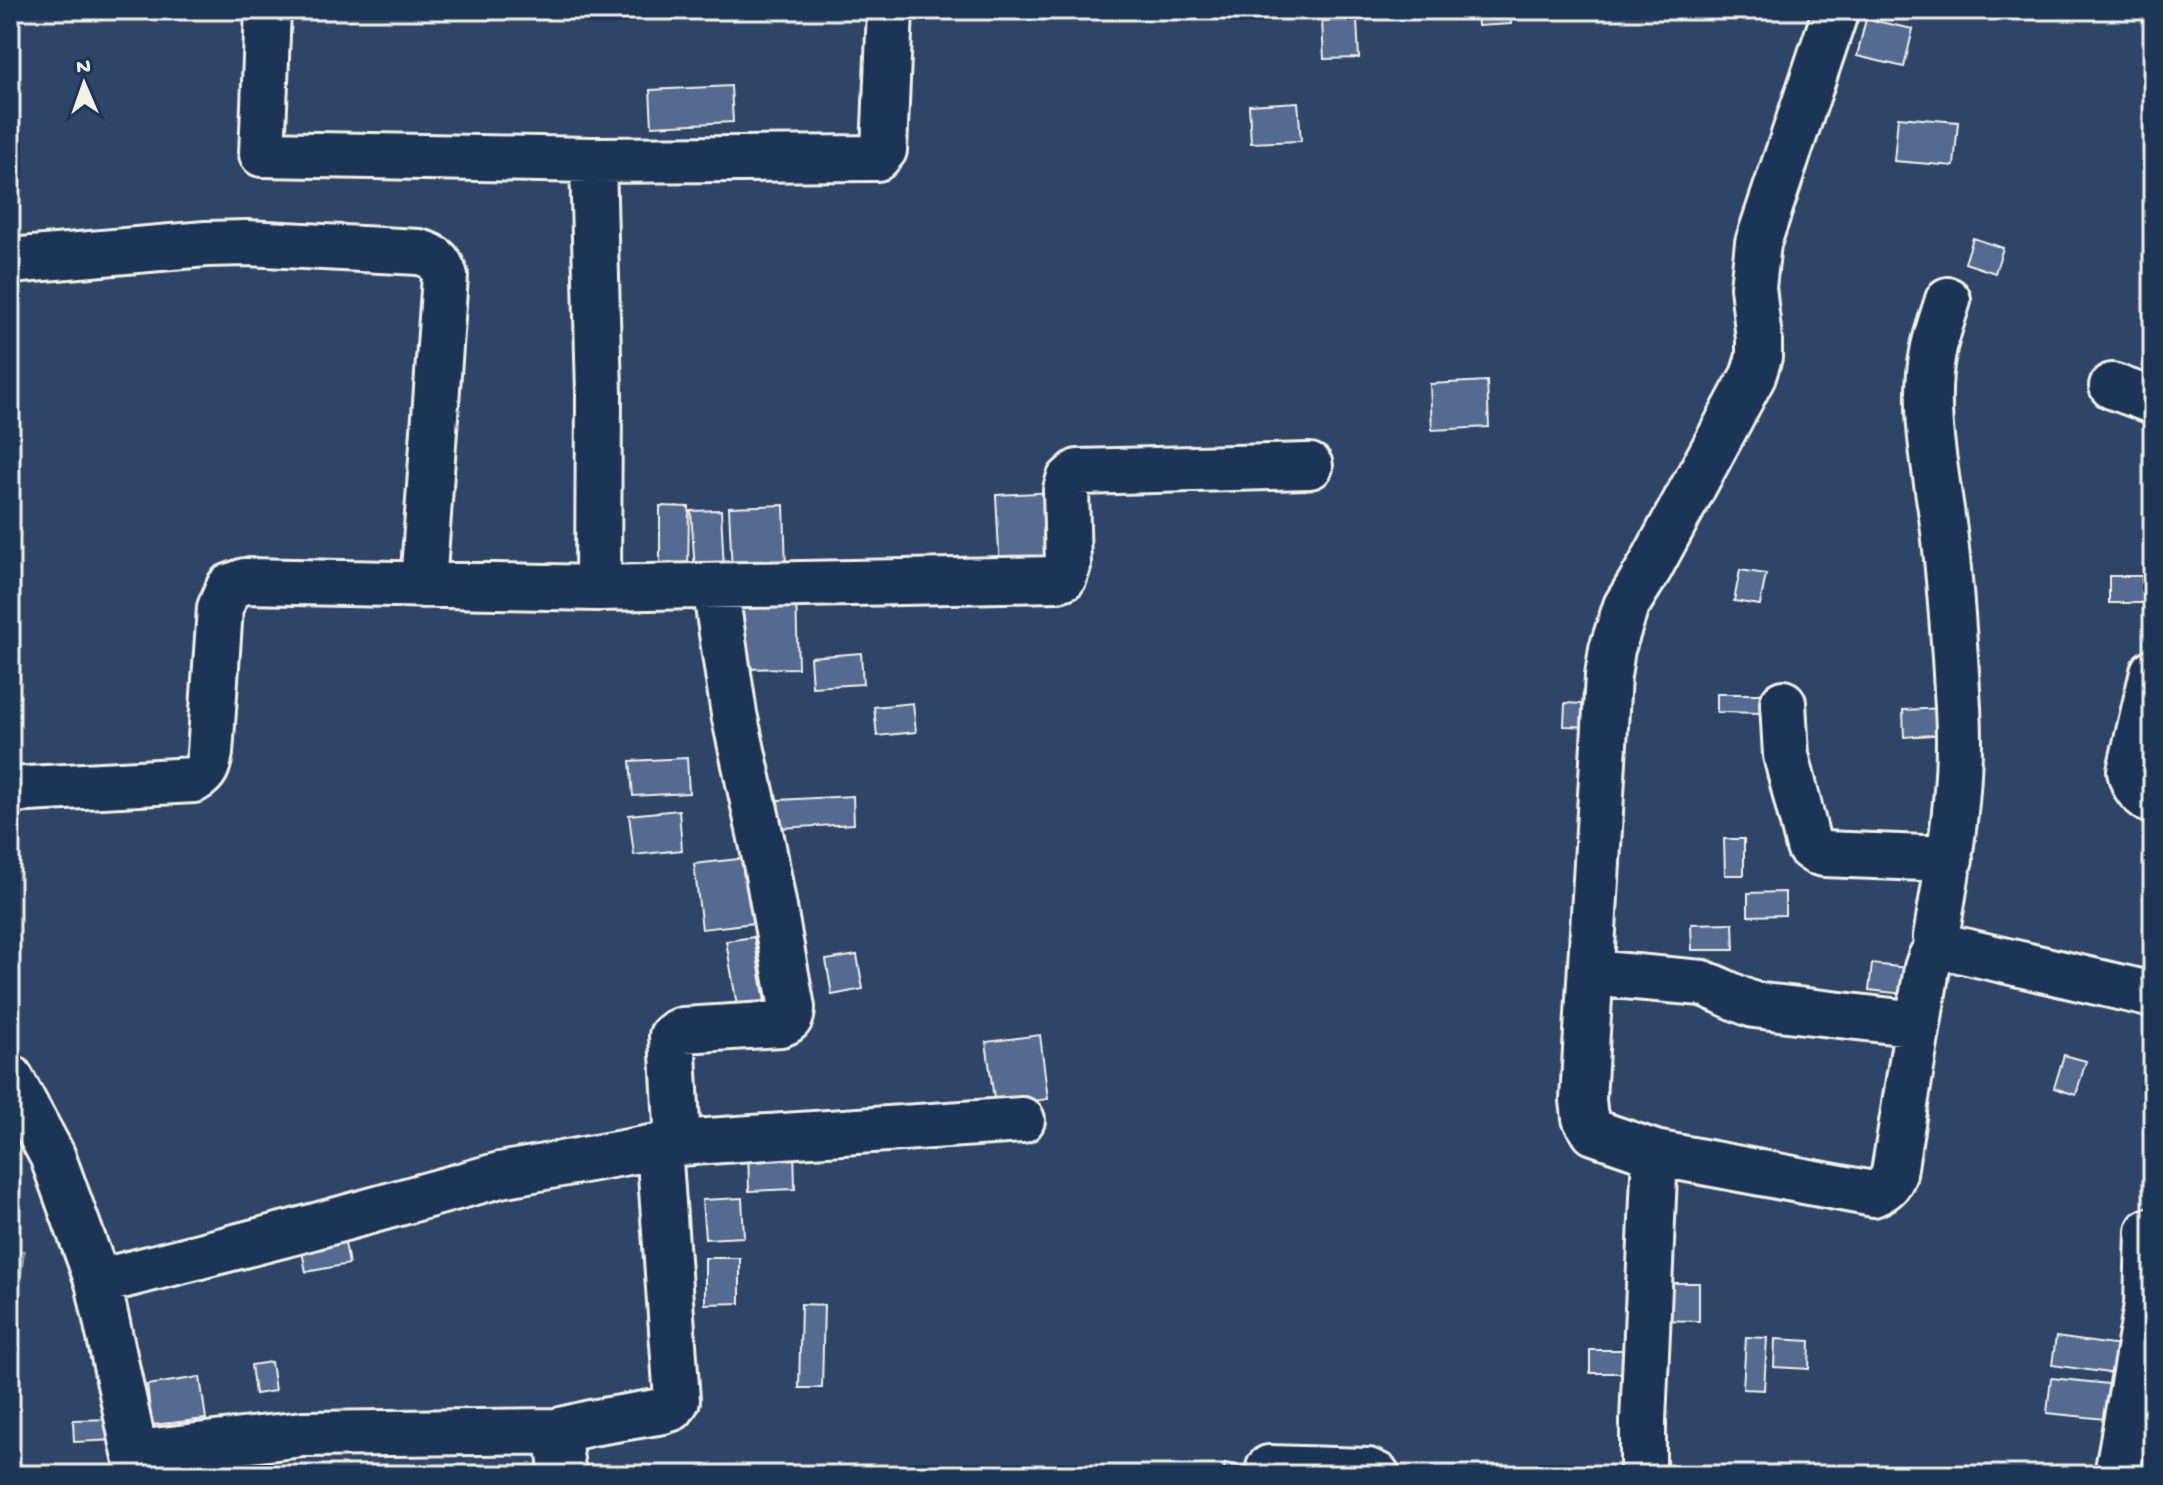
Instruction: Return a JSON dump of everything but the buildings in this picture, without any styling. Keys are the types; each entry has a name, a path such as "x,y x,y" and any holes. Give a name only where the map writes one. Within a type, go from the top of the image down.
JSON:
{"street":[{"path":"268,10 262,154 593,160 877,158 884,150 890,10"},
{"path":"1827,11 1754,262 1759,357 1753,376 1626,606 1612,649 1583,1100 1585,1118 1594,1132 1655,1153 1873,1194 1890,1184 1894,1173 1927,968 1939,948 1951,948 2153,995"},
{"path":"593,160 599,394 598,588"},
{"path":"10,261 247,243 419,252 441,263 445,276 423,585"},
{"path":"1939,948 1936,937 1950,859 1959,781 1958,711 1945,542 1929,397 1933,353 1948,300"},
{"path":"2112,386 2153,401"},
{"path":"10,790 194,780 204,774 209,765 220,608 229,587 245,581 598,588 1058,579 1064,577 1068,565 1066,490 1069,480 1078,472 1310,466"},
{"path":"10,1077 52,1155 98,1282 139,1464 303,1434 557,1431 672,1408 677,1400 668,1145 672,1036 683,1030 781,1024 792,1017 765,862 734,714 715,586"},
{"path":"2153,672 2130,771 2141,795 2153,802"},
{"path":"1783,703 1786,755 1809,847 1824,854 1950,859"},
{"path":"1591,973 1702,983 1754,1005 1918,1024"},
{"path":"98,1282 500,1175 668,1145 1022,1120"},
{"path":"1643,1475 1655,1153"},
{"path":"2117,1475 2147,1305 2149,1231"},
{"path":"557,1431 563,1475"},
{"path":"1269,1468 1368,1471 1377,1475"}],"water":[{"path":"10,1249 24,1251 10,1369"}]}
